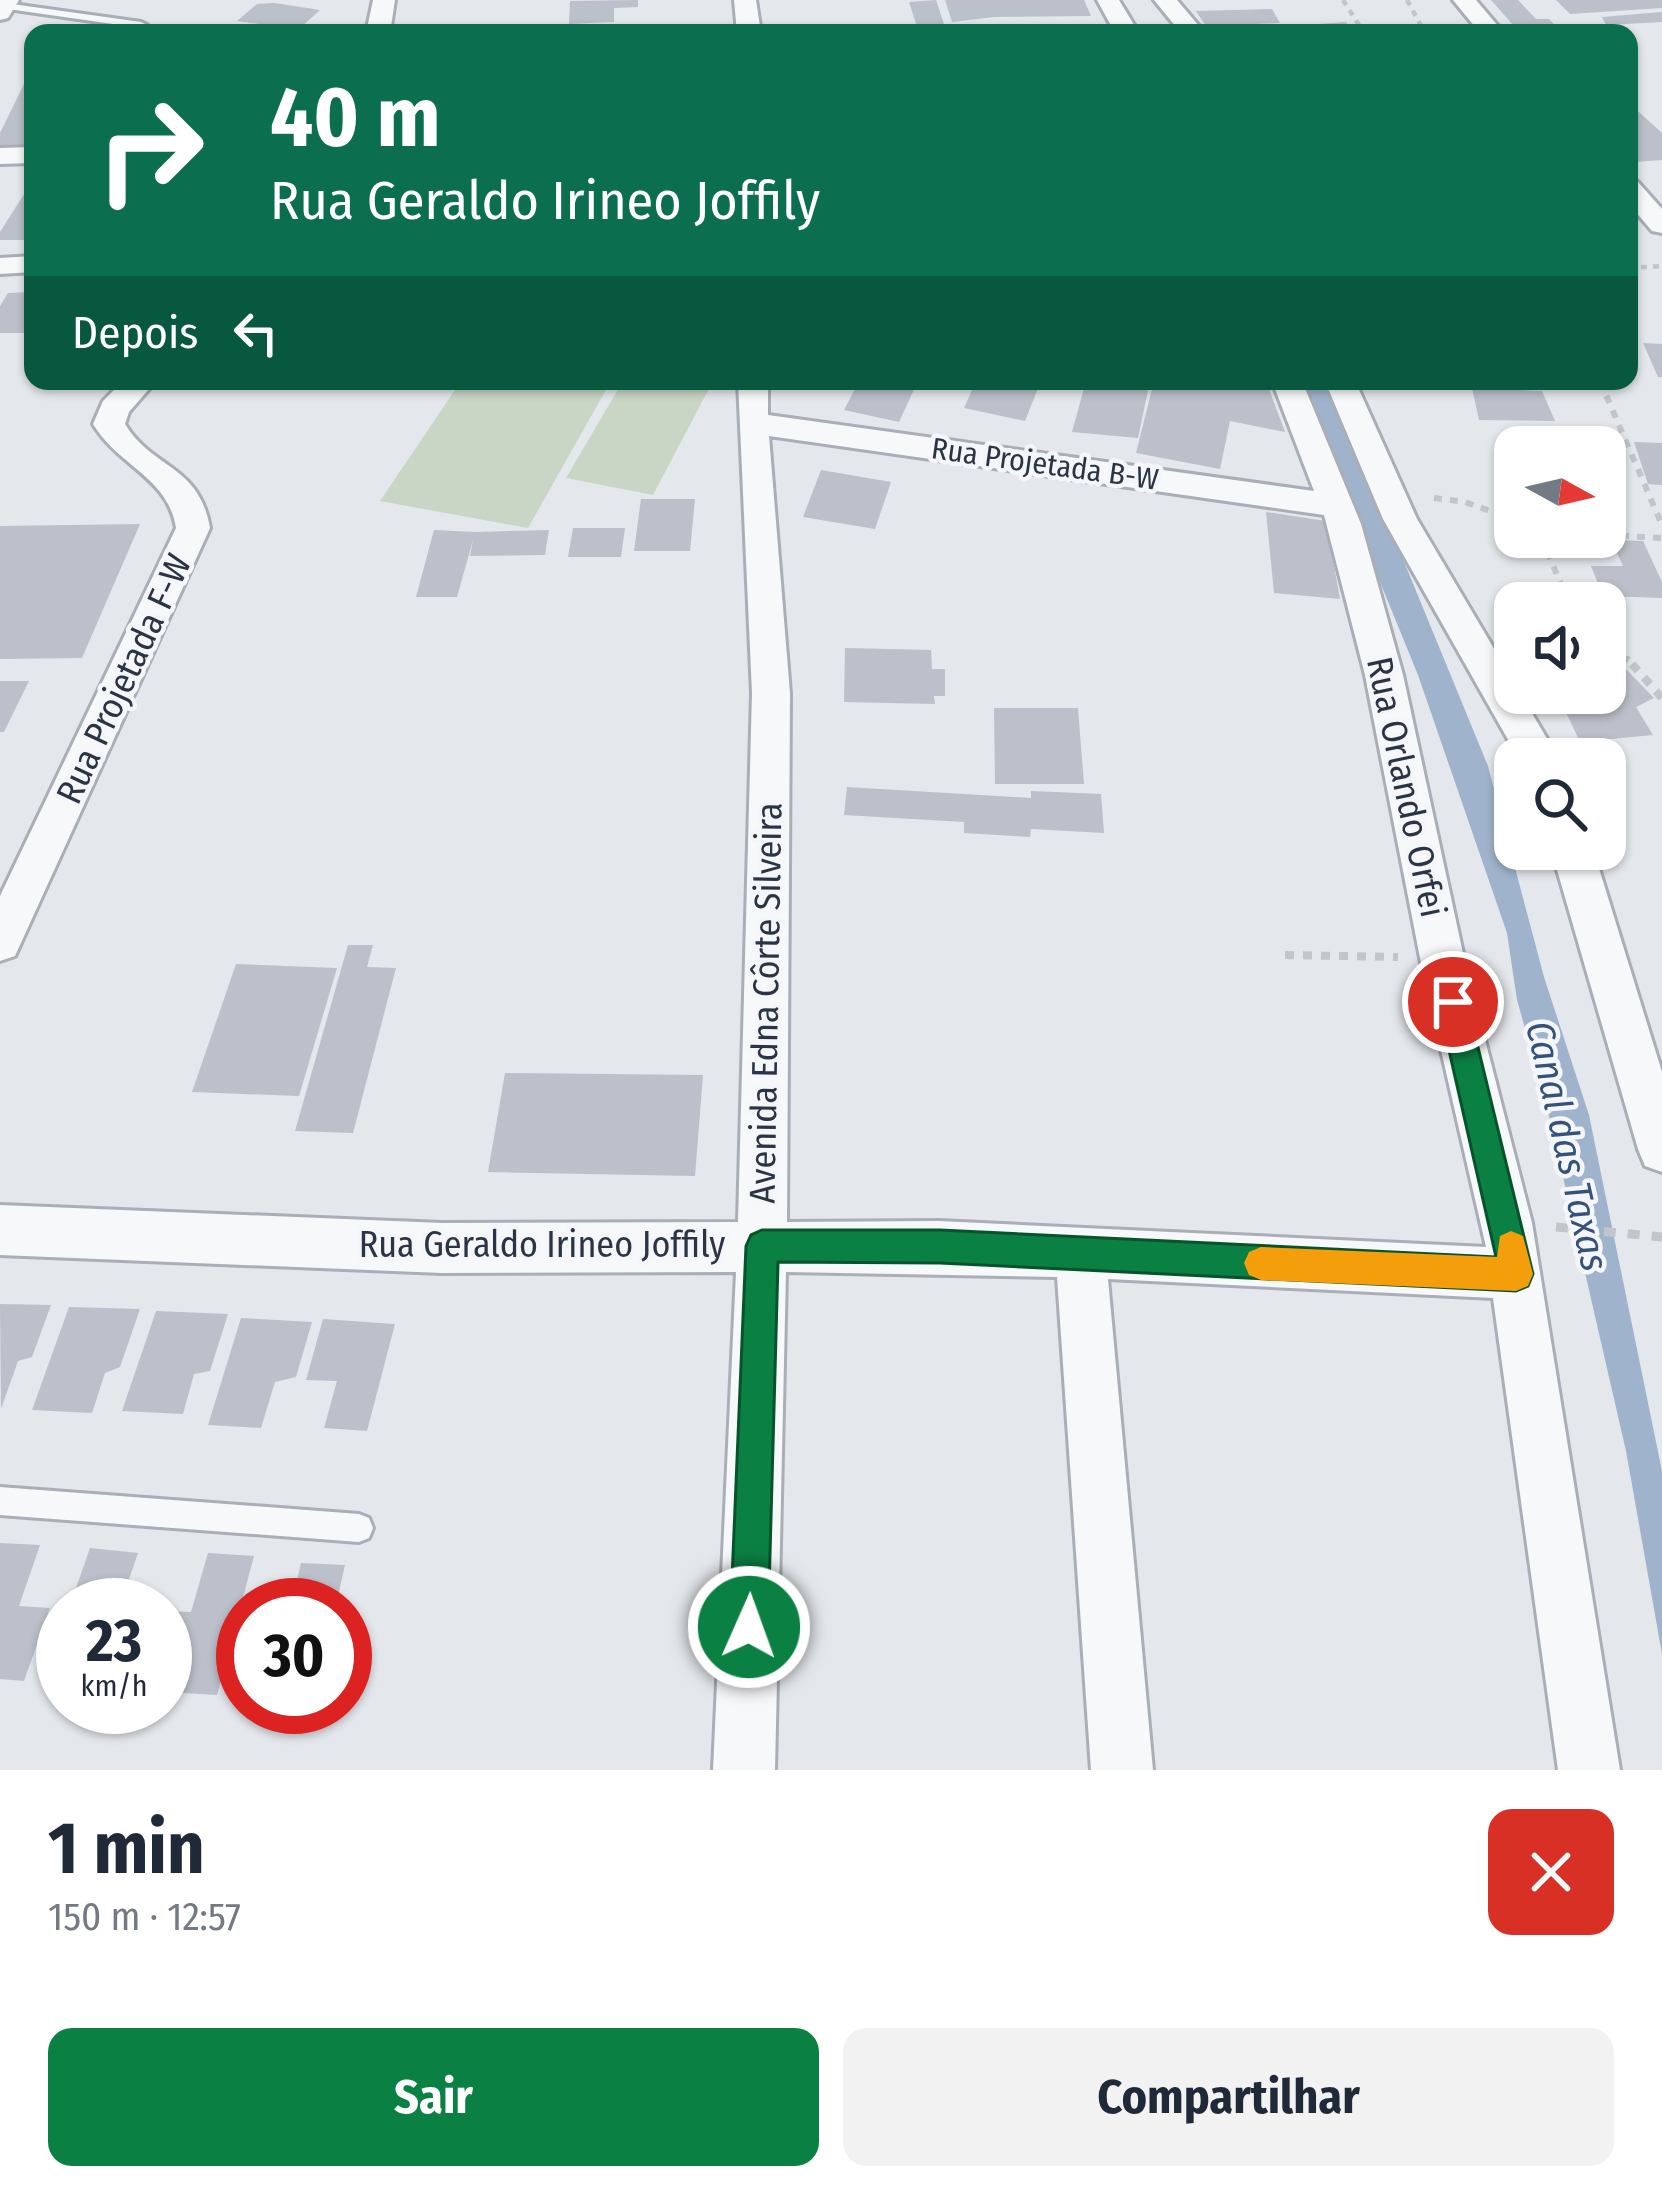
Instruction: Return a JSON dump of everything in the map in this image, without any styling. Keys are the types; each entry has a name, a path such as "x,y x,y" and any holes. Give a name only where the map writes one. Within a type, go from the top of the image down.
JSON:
{"street":[{"path":"1166,0 1185,24"},
{"path":"1464,0 1484,24"},
{"path":"1638,198 1662,225"},
{"name":"Rua Projetada F-W","path":"0,942 193,528 192,505 182,487 116,441 109,424 114,408 132,390"},
{"name":"Rua Orlando Orfei","path":"1291,390 1338,506 1384,675 1442,958 1516,1274 1589,1770"},
{"path":"1344,390 1390,499 1527,738"},
{"name":"Rua Projetada B-W","path":"753,402 1338,506"},
{"name":"Avenida Edna Côrte Silveira","path":"744,1770 762,1246 771,693 753,402"},
{"path":"1578,870 1662,1149"},
{"name":"Rua Geraldo Irineo Joffily","path":"0,1230 442,1248 940,1246 1516,1274"},
{"path":"1081,1256 1122,1770"}],"lane":[{"path":"4,6 134,24"},
{"path":"0,1501 359,1528"}],"path":[{"path":"1604,390 1662,525"},
{"path":"1390,499 1465,502 1494,512"},
{"path":"1626,536 1662,538"},
{"path":"1626,659 1662,698"},
{"path":"1285,955 1442,958"},
{"path":"1542,1226 1662,1237"}],"green space":[{"path":"455,390 606,390 528,528 380,501"},
{"path":"618,390 708,390 653,495 566,478"}],"water":[{"name":"Canal das Taxas","path":"1302,390 1326,390 1398,547 1488,766 1494,789 1494,870 1516,870 1589,1115 1662,1471 1662,1654 1626,1451 1546,1103 1517,1000 1507,933 1418,675"}],"building":[{"path":"638,0 638,7 614,8 614,22 569,24 570,1"},
{"path":"936,0 944,24 916,24 909,2"},
{"path":"945,0 1084,0 1091,16 952,22"},
{"path":"1491,0 1518,0 1536,19 1554,24 1512,24"},
{"path":"1556,0 1662,0 1662,8 1570,14"},
{"path":"257,4 320,10 305,24 237,21"},
{"path":"1272,9 1280,23 1205,24 1196,11"},
{"path":"1662,12 1662,22 1606,24 1602,17"},
{"path":"24,84 24,150 0,151 0,133"},
{"path":"1638,111 1662,133 1662,160 1638,162"},
{"path":"24,194 24,240 0,240 0,232"},
{"path":"24,292 24,333 0,333 0,306 8,293"},
{"path":"1643,343 1662,344 1662,377 1658,377"},
{"path":"854,390 914,390 899,422 844,410"},
{"path":"972,390 1037,390 1025,421 964,408"},
{"path":"1084,390 1148,390 1138,438 1072,432"},
{"path":"1152,390 1269,390 1285,432 1230,421 1220,469 1136,453"},
{"path":"1472,390 1542,391 1555,421 1479,420"},
{"path":"1634,442 1662,443 1662,485 1648,484"},
{"path":"821,470 891,482 875,529 803,517"},
{"path":"641,499 695,499 690,551 634,551"},
{"path":"1266,512 1326,521 1340,599 1274,593"},
{"path":"140,524 82,658 0,659 0,526"},
{"path":"573,528 625,528 621,557 568,557"},
{"path":"434,530 549,530 545,555 470,556 473,540 457,597 416,597"},
{"path":"1626,540 1643,541 1662,582 1662,598 1626,597 1626,582 1597,582 1591,566 1623,566 1619,558 1626,558"},
{"path":"845,648 931,650 932,669 945,669 945,696 934,696 935,704 844,702"},
{"path":"1626,669 1654,698 1636,707 1653,735 1578,738 1567,714 1626,714"},
{"path":"0,681 29,681 4,732 0,732"},
{"path":"994,708 1078,708 1084,784 995,784"},
{"path":"847,787 1031,798 1031,791 1101,794 1104,833 1031,829 1030,837 964,833 964,822 844,815"},
{"path":"348,945 373,945 367,967 396,968 353,1133 295,1131"},
{"path":"236,964 337,968 299,1096 192,1092"},
{"path":"505,1073 703,1075 695,1176 488,1172"},
{"path":"0,1304 51,1305 32,1357 18,1361 1,1409"},
{"path":"69,1307 140,1309 120,1367 105,1373 92,1413 32,1410"},
{"path":"156,1311 228,1314 210,1371 194,1374 183,1414 122,1411"},
{"path":"241,1318 312,1322 296,1377 275,1382 261,1428 208,1425"},
{"path":"323,1319 395,1324 367,1431 324,1428 337,1381 306,1380"},
{"path":"0,1543 40,1545 19,1606 36,1607 36,1647 24,1681 0,1679"},
{"path":"90,1548 138,1553 129,1578 79,1578"},
{"path":"208,1553 254,1556 248,1578 216,1578 216,1695 192,1694 192,1609"},
{"path":"301,1563 345,1565 342,1578 297,1578"}],"slow traffic":[{"path":"1261,1263 1516,1274 1511,1247"}],"route":[{"path":"749,1627 762,1246 940,1246 1516,1274 1453,1002"}]}
